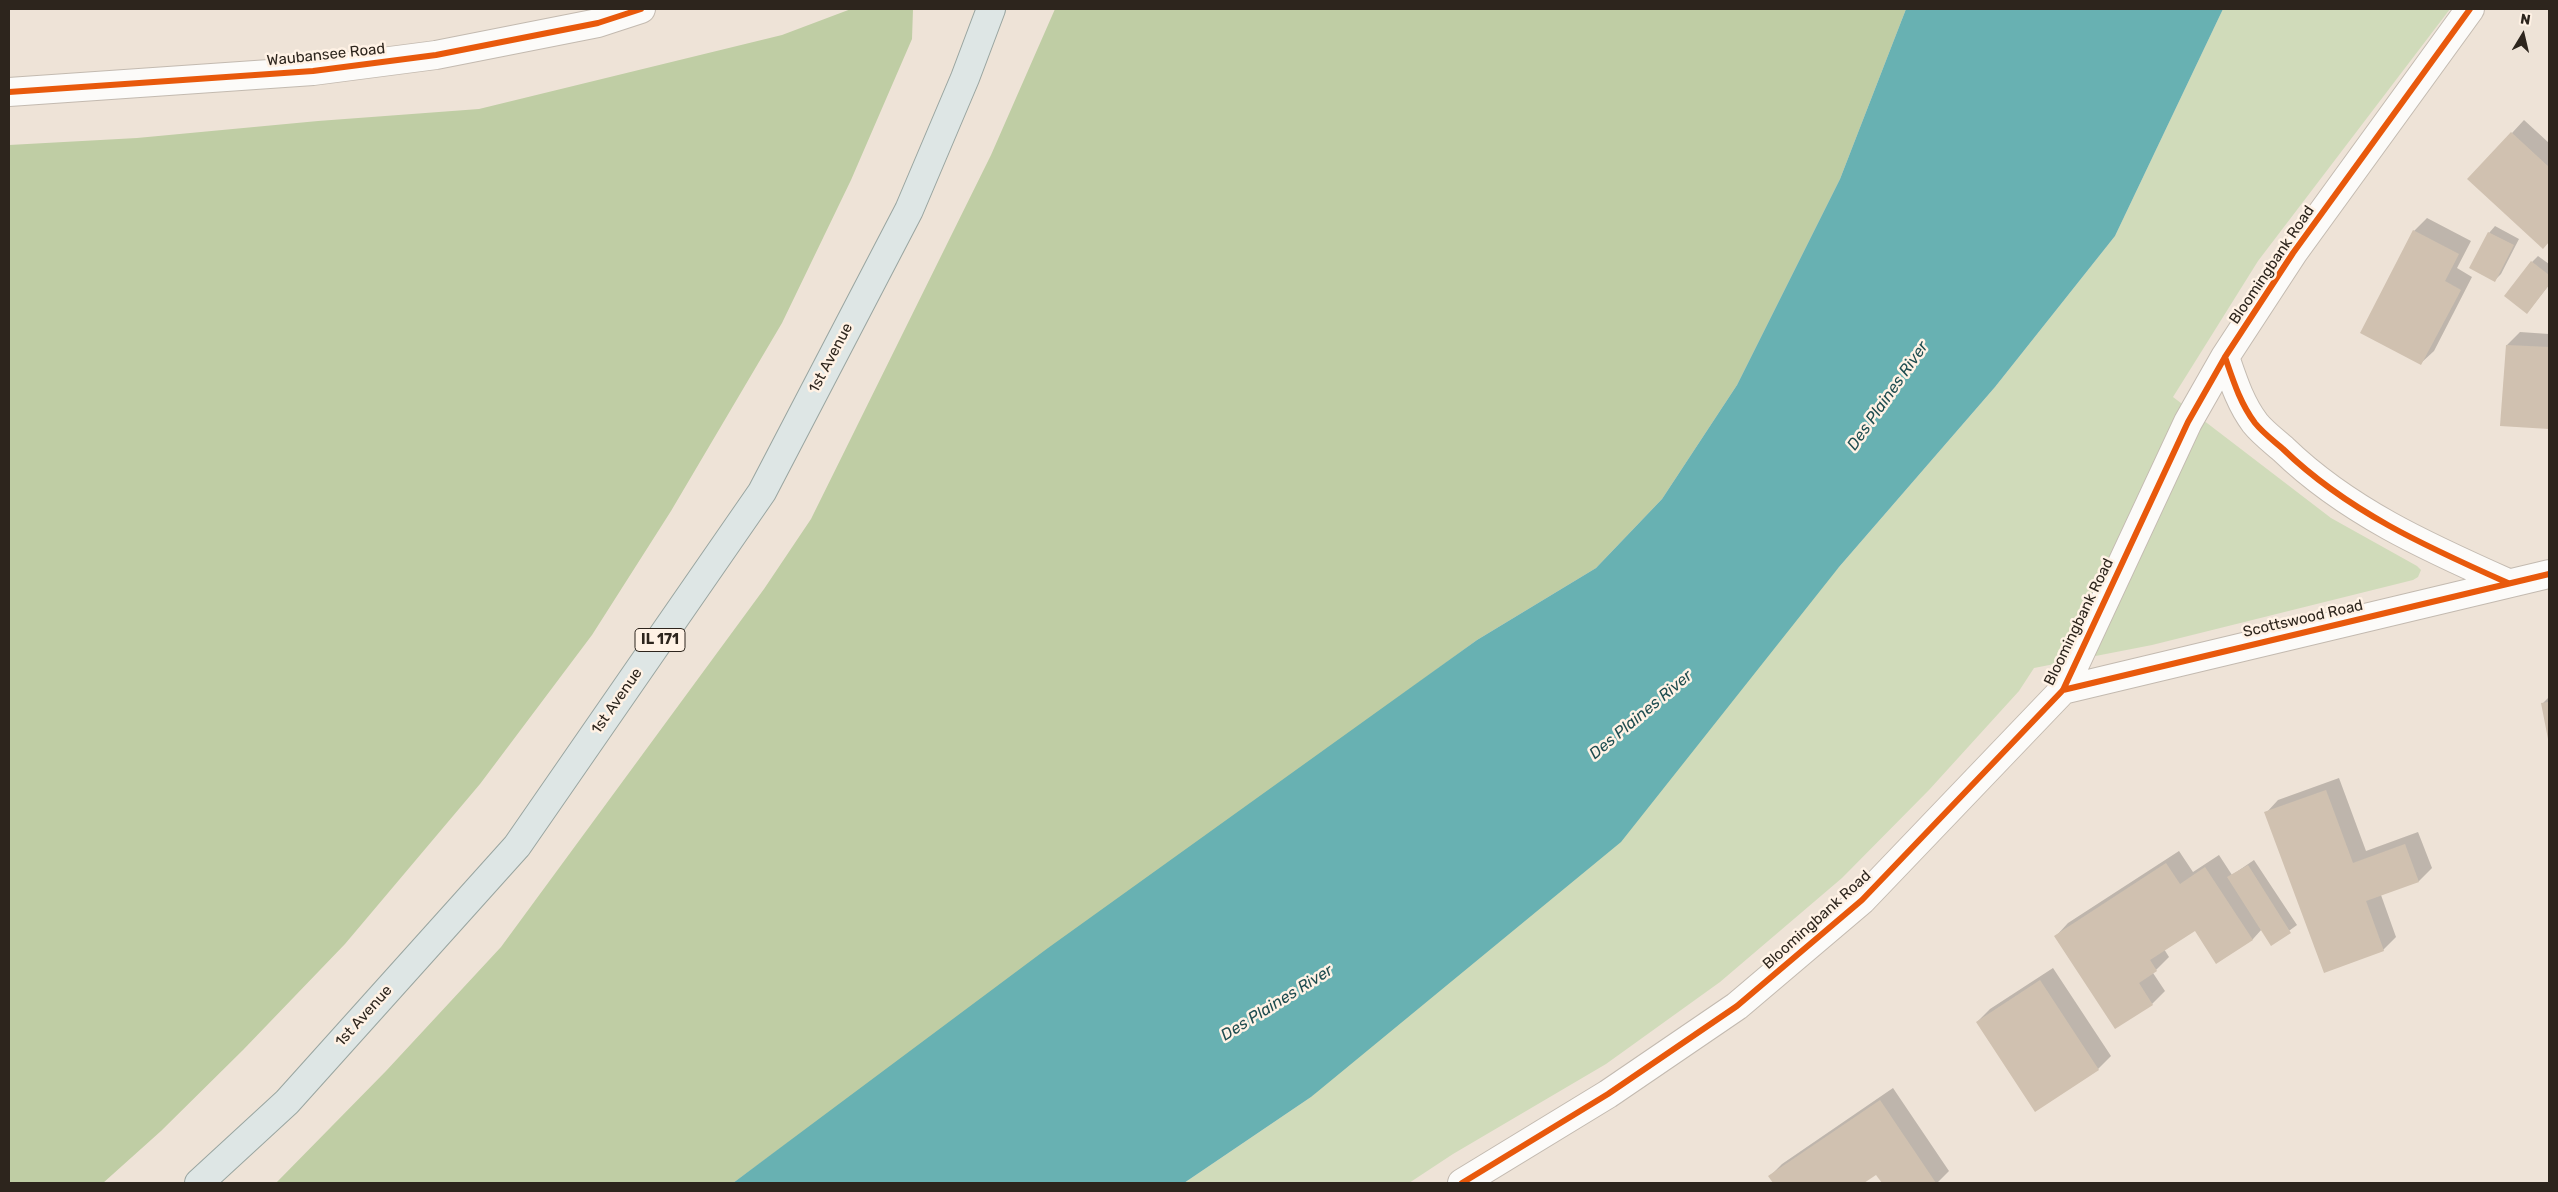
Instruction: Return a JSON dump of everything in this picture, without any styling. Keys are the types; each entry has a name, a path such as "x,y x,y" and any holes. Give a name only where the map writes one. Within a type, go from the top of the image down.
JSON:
{"main road":[{"name":"1st Avenue","path":"199,1183 287,1102 517,846 762,492 909,210 965,78 991,9"}],"street":[{"name":"Waubansee Road","path":"9,92 332,69 436,55 598,23 641,9"},
{"name":"Bloomingbank Road","path":"1462,1183 1608,1094 1737,1006 1862,900 2063,690 2188,422 2225,357 2293,253 2470,9"},
{"path":"2225,357 2236,391 2255,423 2301,467 2353,506 2400,533 2508,583"},
{"name":"Scottswood Road","path":"2063,690 2549,574"}],"green space":[{"path":"851,9 913,9 912,39 851,180 782,323 671,511 592,635 480,784 345,944 243,1050 161,1131 103,1183 9,1183 9,145 137,138 318,121 479,109 782,35"},
{"path":"1055,9 1906,9 1840,179 1737,385 1662,499 1596,568 1477,640 733,1183 276,1183 386,1071 501,947 764,589 811,519 991,155"},
{"path":"2223,9 2450,9 2258,261 2173,397 2331,518 2417,566 2421,570 2418,577 2413,580 2152,645 2034,668 2019,691 1929,790 1842,878 1720,982 1606,1064 1453,1154 1409,1183 1184,1183 1311,1097 1839,567 1995,387 2115,236"}],"water":[{"name":"Des Plaines River","path":"1906,9 2223,9 2115,236 1995,387 1839,567 1621,842 1311,1097 1184,1183 733,1183 1048,948 1477,640 1596,568 1662,499 1737,385 1840,179"}],"building":[{"path":"2511,132 2549,167 2549,242 2543,249 2467,179"},
{"path":"2413,230 2459,254 2445,281 2461,290 2421,365 2360,333"},
{"path":"2488,232 2514,245 2495,282 2469,268"},
{"path":"2531,261 2549,275 2549,285 2527,314 2504,296"},
{"path":"2506,345 2549,347 2549,429 2500,426"},
{"path":"2549,702 2549,739 2548,739 2541,703"},
{"path":"2326,790 2353,863 2405,844 2419,882 2366,901 2384,951 2324,973 2264,812"},
{"path":"2166,863 2180,884 2205,867 2253,940 2216,964 2195,931 2150,960 2157,971 2139,983 2153,1005 2115,1029 2054,936"},
{"path":"2248,865 2291,933 2271,946 2227,877"},
{"path":"2040,980 2099,1070 2035,1112 1976,1022"},
{"path":"1880,1100 1936,1183 1882,1183 1876,1175 1864,1183 1773,1183 1768,1176"}],"cycle path":[{"path":"9,92 313,71 436,55 598,23 641,9"},
{"path":"1462,1183 1608,1094 1737,1006 1862,900 2063,690 2188,422 2225,357 2293,253 2470,9"},
{"path":"2225,357 2241,399 2255,423 2308,471 2334,491 2389,526 2448,556 2508,583"},
{"path":"2063,690 2549,574"}]}
